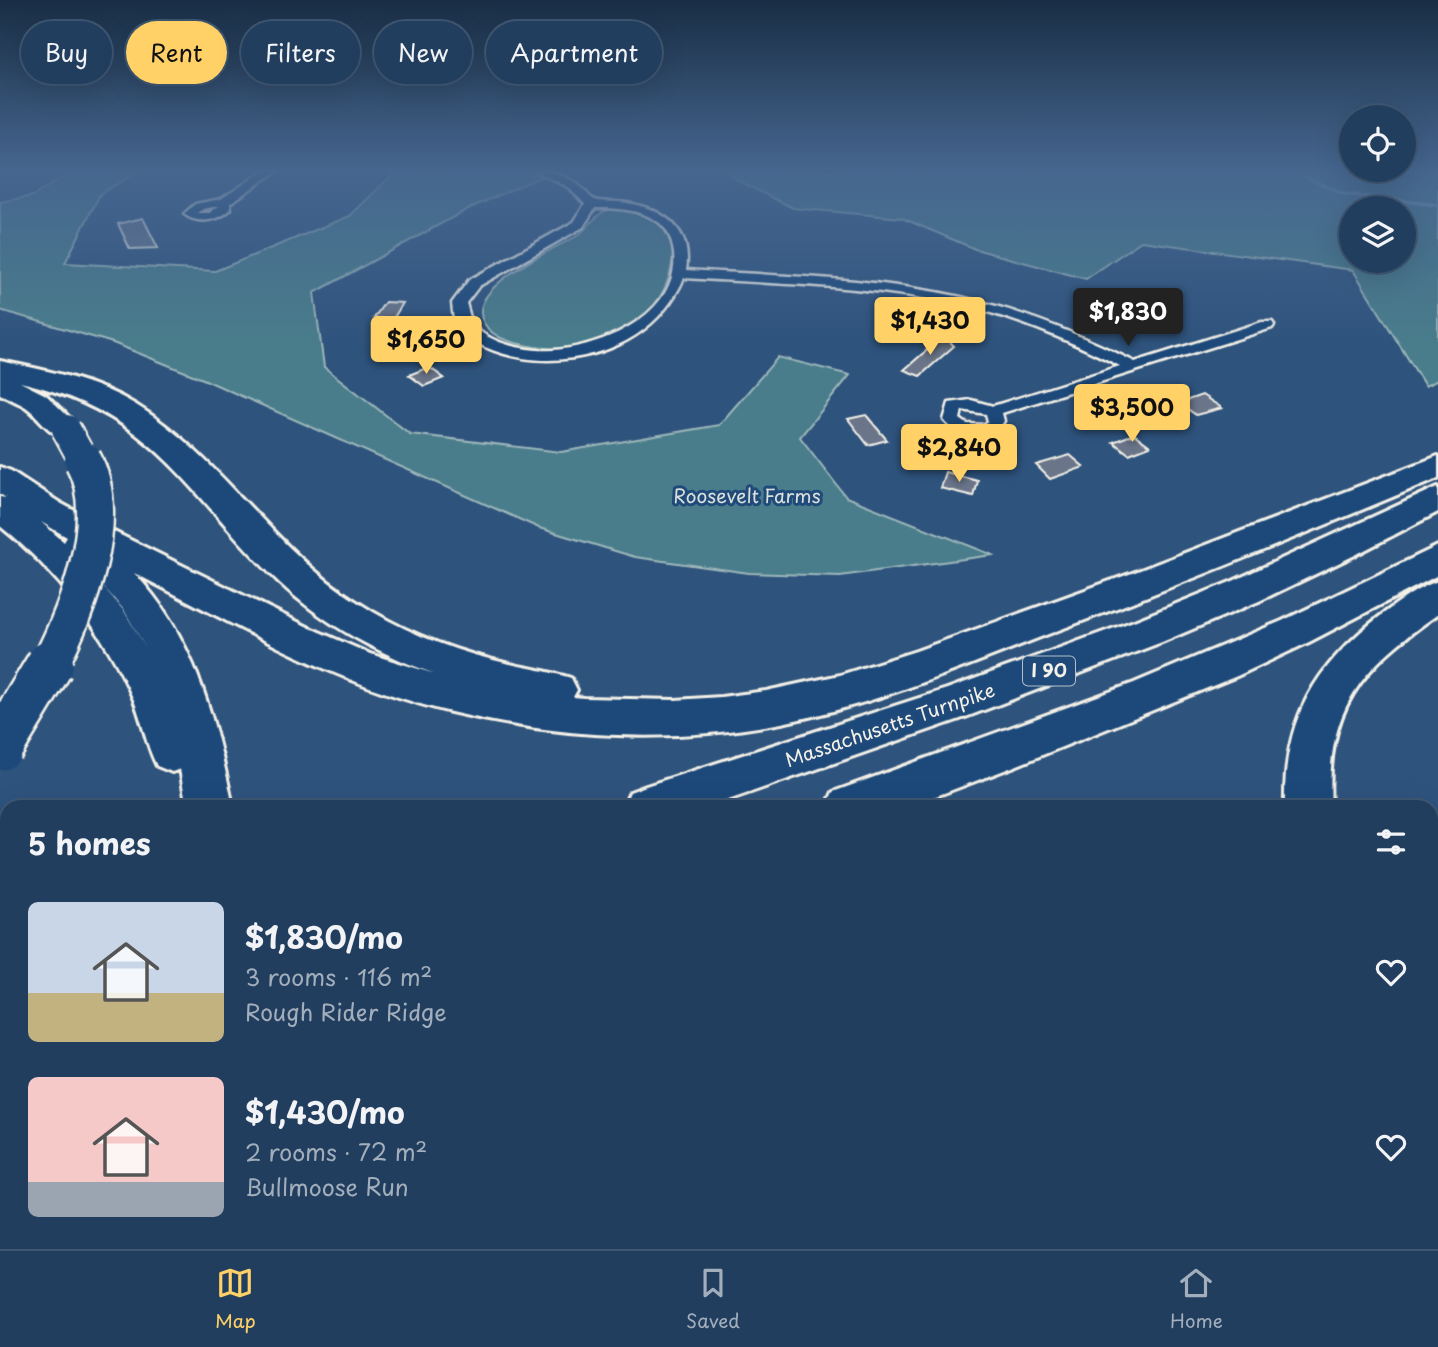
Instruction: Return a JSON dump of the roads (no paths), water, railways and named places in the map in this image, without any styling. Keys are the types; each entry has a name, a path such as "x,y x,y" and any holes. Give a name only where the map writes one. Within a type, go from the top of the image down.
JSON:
{"highway":[{"path":"0,369 74,388 126,412 170,446 257,537 318,595 392,638 447,662 484,674 546,688 596,695 730,699 809,688 975,645"},
{"path":"0,383 36,401 66,429 83,454 91,479 95,509 89,562 75,610 50,664 0,747"},
{"path":"6,492 336,659 420,687 500,705 574,714 638,716 759,709 836,692 928,665 975,645 1121,593 1438,466"},
{"path":"6,492 110,621 134,659 154,698 167,734 181,800"},
{"path":"6,492 39,514 117,577 155,625 171,663 191,725 209,800"},
{"name":"Massachusetts Turnpike","path":"667,800 932,712 1133,639 1296,570 1438,498"},
{"path":"868,800 1026,743 1193,676 1308,626 1438,559"},
{"path":"1308,800 1308,752 1314,726 1331,692 1354,661 1373,643 1438,595"}],"street":[{"path":"570,229 474,283 459,303 463,324 487,343 519,354 591,350 617,342 650,319 681,274 678,240 674,229"},
{"path":"681,274 891,290 938,297 997,310 1057,330 1132,366"},
{"path":"993,411 1267,325"}],"park label":[{"name":"Roosevelt Farms","path":"747,496"}]}
